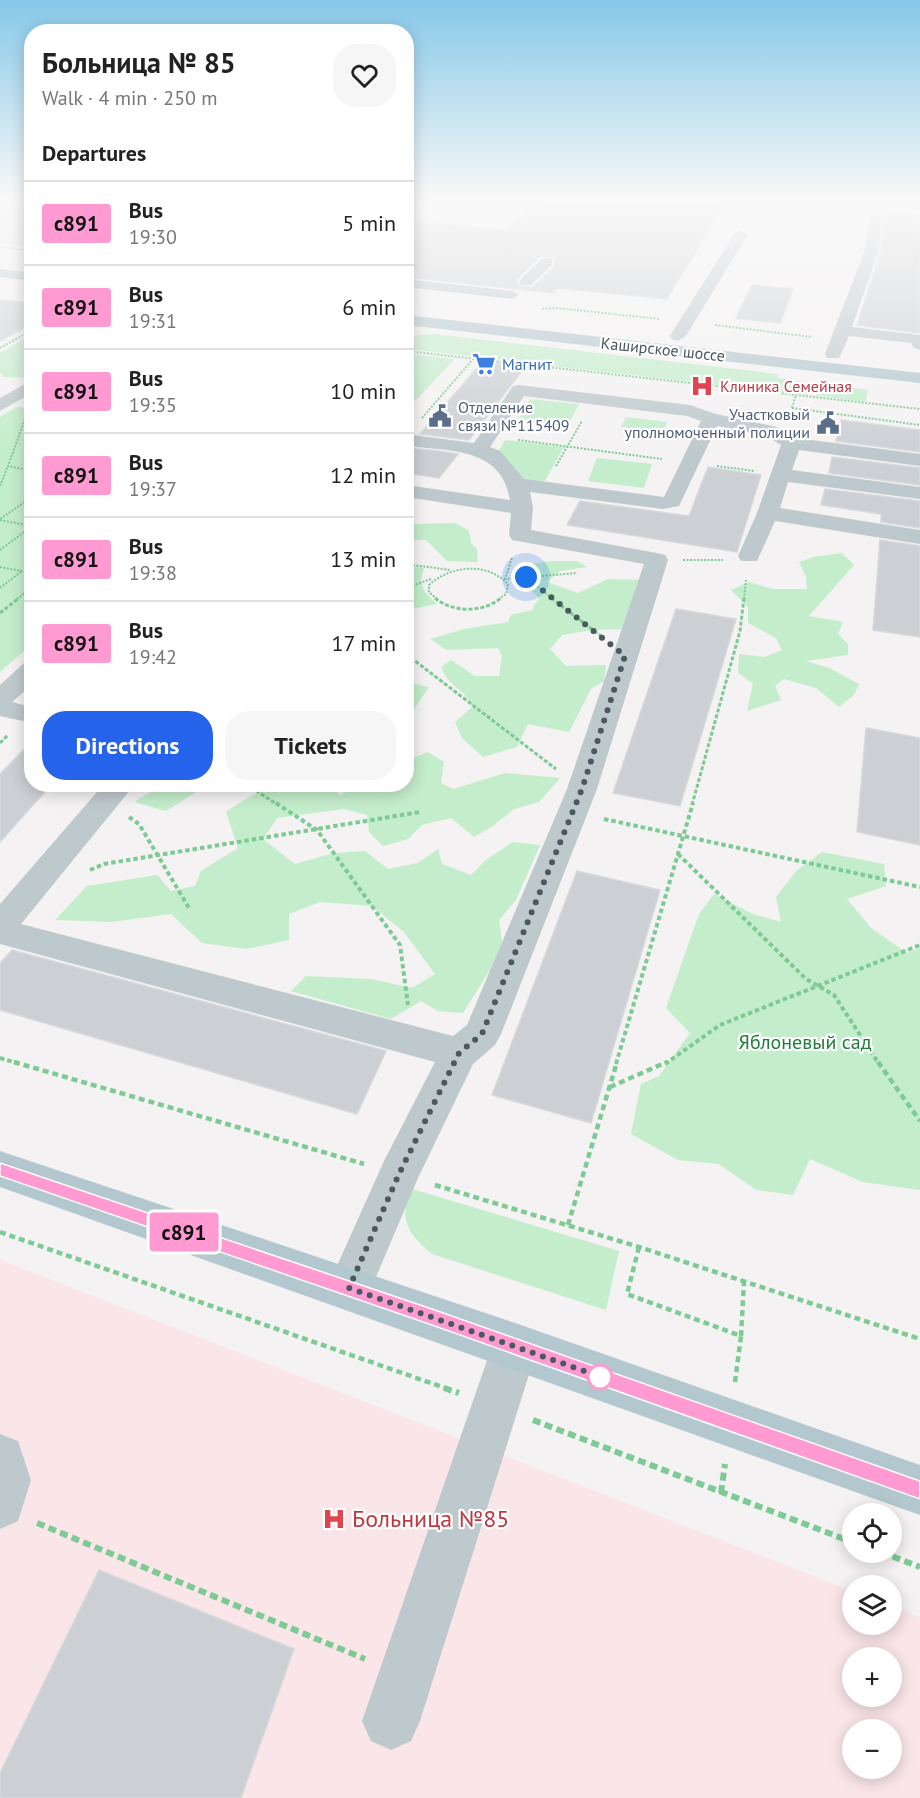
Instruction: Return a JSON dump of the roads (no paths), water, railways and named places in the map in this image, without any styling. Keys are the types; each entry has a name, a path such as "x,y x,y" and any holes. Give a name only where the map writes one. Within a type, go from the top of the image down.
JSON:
{"main road":[{"name":"Каширское шоссе","path":"414,318 678,336 920,363"},
{"name":"Каширское шоссе","path":"414,319 920,378"},
{"path":"0,1169 349,1288 920,1490"}],"street":[{"path":"450,285 521,288"},
{"path":"495,310 524,285"},
{"path":"678,336 710,285"},
{"path":"833,354 860,285"},
{"path":"843,332 917,339 920,345"},
{"path":"3,381 24,384"},
{"path":"5,403 24,390"},
{"path":"483,442 519,390 690,411 711,419 770,431 790,443 920,460"},
{"path":"5,403 24,404"},
{"path":"414,491 528,494 672,502 711,419"},
{"path":"414,440 483,442"},
{"path":"483,442 528,494"},
{"path":"749,556 768,513 790,443"},
{"path":"780,475 920,494"},
{"path":"349,1288 399,1174 459,1053 482,1034 577,800 657,560 520,535 528,494"},
{"path":"768,513 920,537"},
{"path":"0,699 24,677"},
{"path":"0,708 24,713"},
{"path":"0,926 113,793"},
{"path":"0,931 459,1053"},
{"path":"398,1699 515,1346"},
{"path":"0,1459 16,1512"}],"place":[{"name":"Магнит","path":"484,364"},
{"name":"Клиника Семейная","path":"702,386"},
{"name":"Отделение связи №115409","path":"440,416"},
{"name":"Участковый уполномоченный полиции","path":"828,423"},
{"name":"Больница №85","path":"334,1519"}],"park label":[{"name":"Яблоневый сад","path":"805,1042"}]}
